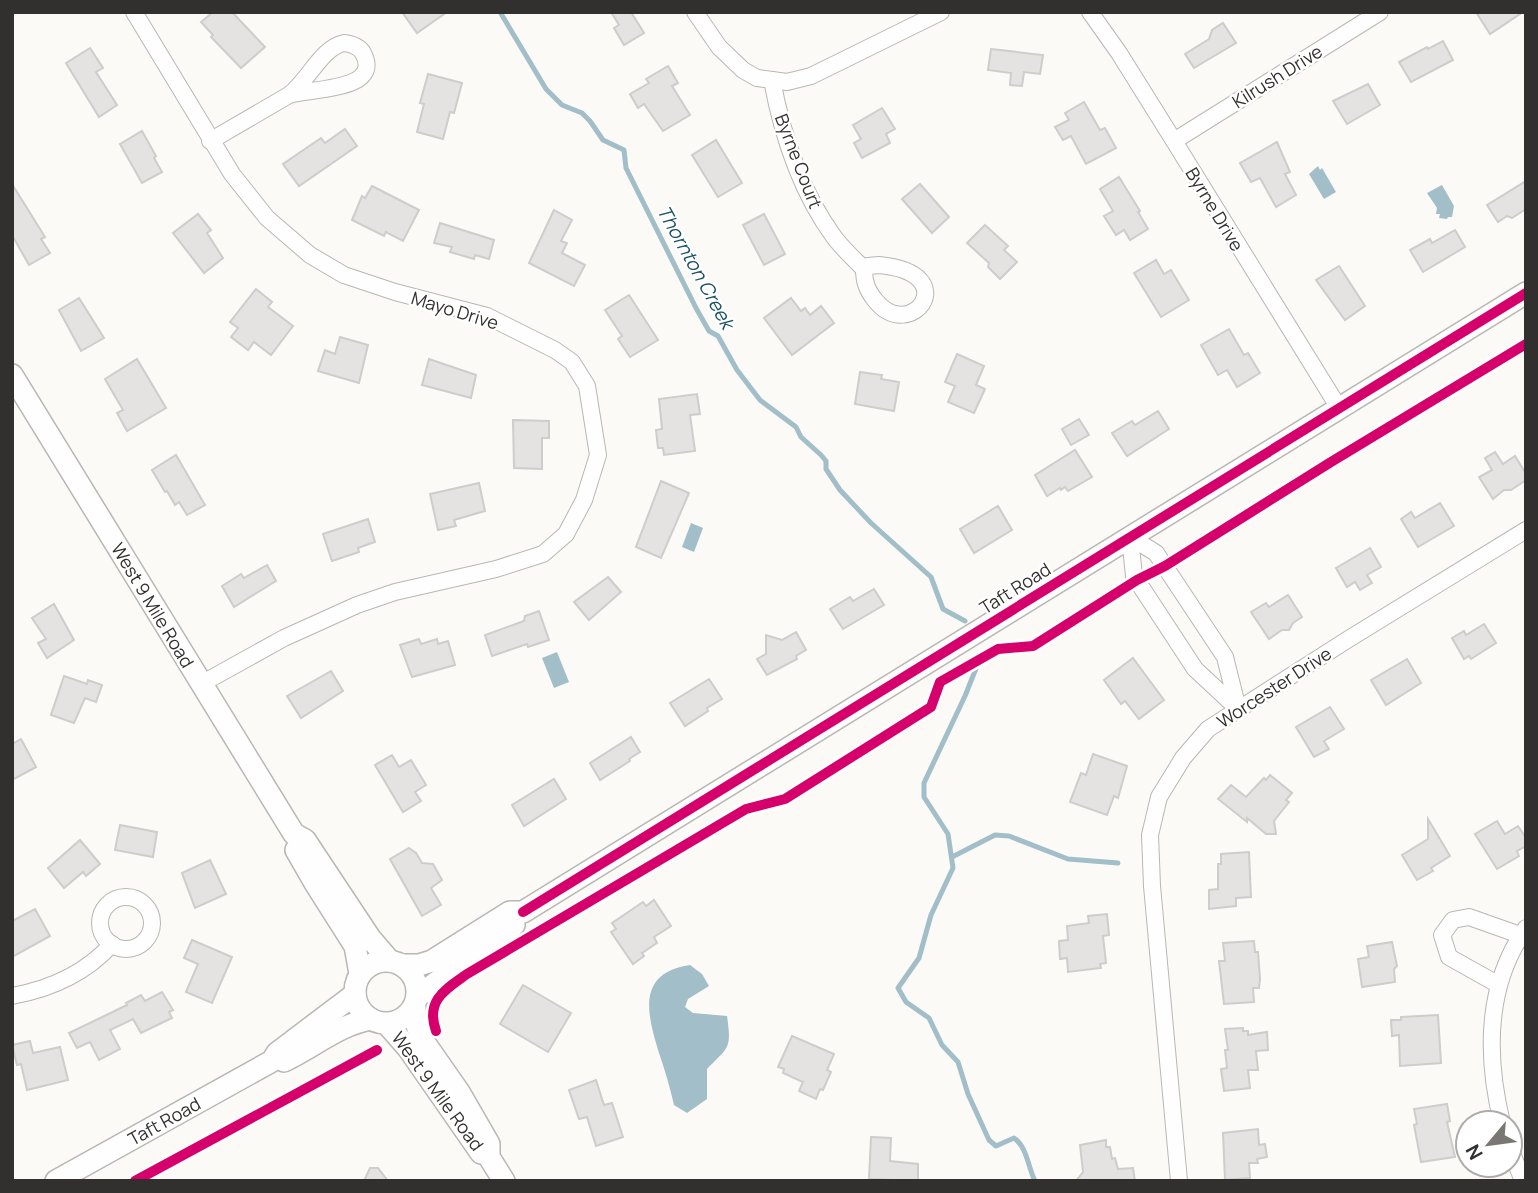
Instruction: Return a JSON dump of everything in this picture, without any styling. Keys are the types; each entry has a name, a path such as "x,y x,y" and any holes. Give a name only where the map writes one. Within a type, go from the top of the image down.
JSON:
{"street":[{"name":"Mayo Drive","path":"134,12 210,141 236,180 267,218 310,255 344,275 394,292 487,316 529,335 572,362 586,386 598,455 584,500 566,534 544,554 496,569 395,592 357,605 284,638 201,684"},
{"path":"695,12 719,47 743,70 757,78 787,82 811,76 941,12"},
{"name":"Byrne Drive","path":"1090,12 1119,53 1339,408"},
{"name":"Kilrush Drive","path":"1174,141 1380,12"},
{"path":"210,141 289,95 299,91 349,85 364,72 363,54 359,48 344,43 329,48 305,81 289,95"},
{"name":"Byrne Court","path":"772,80 785,135 803,181 835,239 864,269"},
{"name":"Taft Road","path":"395,962 419,965 432,961 510,912 523,912 1526,293"},
{"name":"West 9 Mile Road","path":"12,375 294,834 295,847 308,871 355,946 357,984"},
{"name":"Worcester Drive","path":"1179,1181 1152,886 1150,835 1159,797 1183,758 1208,729 1526,530"},
{"path":"1130,537 1156,553 1225,657 1238,709"},
{"path":"1130,537 1134,576 1195,669 1238,709"},
{"name":"West 9 Mile Road","path":"294,834 305,840 370,938 395,962"},
{"name":"Taft Road","path":"416,1002 518,922 523,912"},
{"path":"1498,1109 1493,1087 1490,1046 1493,1011 1499,985 1523,932 1469,917 1453,920 1442,935 1449,957 1499,985"},
{"path":"12,996 29,993 76,975 112,944"},
{"path":"378,962 395,962 415,980 416,1002 407,1016 379,1021 363,1013 357,984 378,962"},
{"name":"Taft Road","path":"56,1181 272,1061 357,984"},
{"name":"West 9 Mile Road","path":"416,1002 416,1023 422,1039 459,1092 489,1144 489,1157"},
{"name":"West 9 Mile Road","path":"379,1021 408,1048 479,1152 489,1157 504,1181"},
{"name":"Taft Road","path":"272,1061 283,1061 340,1028 379,1021"}],"water":[{"path":"1318,166 1320,170 1322,168 1336,192 1324,199 1309,174"},
{"path":"1442,185 1454,206 1452,217 1447,219 1439,218 1440,214 1436,214 1437,208 1427,193"},
{"path":"691,523 703,528 694,552 682,547"},
{"path":"557,652 569,682 554,688 542,658"},
{"path":"690,965 702,974 709,986 688,999 685,1007 693,1013 727,1016 729,1036 724,1052 707,1069 707,1099 687,1113 674,1105 649,1010 653,986 661,977 673,969"}],"building":[{"path":"213,12 232,12 265,47 241,68 211,37 213,35 201,22"},
{"path":"402,12 447,12 417,33"},
{"path":"611,12 631,12 644,33 624,45 614,28 619,25"},
{"path":"1476,12 1523,12 1490,34"},
{"path":"1223,23 1236,43 1194,68 1185,54 1209,39 1212,30"},
{"path":"1443,41 1453,60 1411,82 1399,62"},
{"path":"90,48 103,68 96,72 117,105 99,117 66,63"},
{"path":"991,49 1043,55 1040,74 1024,72 1022,86 1010,85 1011,73 988,70"},
{"path":"668,66 678,83 672,86 690,115 663,131 644,104 638,108 630,94 649,83 646,79"},
{"path":"428,74 462,83 443,139 417,132 424,104 420,103"},
{"path":"1368,84 1380,105 1347,124 1333,101"},
{"path":"1084,102 1100,130 1105,128 1116,148 1086,164 1071,136 1063,140 1055,127 1069,120 1065,113"},
{"path":"882,108 895,129 886,134 890,143 862,158 854,143 861,139 853,125"},
{"path":"345,129 357,146 299,186 283,164 321,138 325,143"},
{"path":"142,131 162,172 142,183 120,144"},
{"path":"716,140 742,183 718,197 692,155"},
{"path":"1277,142 1290,172 1285,174 1296,195 1276,207 1260,178 1251,182 1240,163"},
{"path":"1119,177 1148,229 1130,240 1124,230 1116,235 1104,216 1113,211 1100,189"},
{"path":"1526,181 1526,209 1512,218 1507,216 1498,222 1487,205"},
{"path":"12,184 45,237 41,239 50,253 29,265 12,235"},
{"path":"920,184 949,217 932,233 902,199"},
{"path":"372,186 419,210 403,241 386,232 384,236 352,220 362,196 365,198"},
{"path":"554,210 572,220 561,241 567,243 562,253 585,265 574,286 529,263"},
{"path":"198,214 211,230 207,233 223,258 204,273 173,233"},
{"path":"764,214 785,254 764,265 743,225"},
{"path":"440,223 494,240 489,259 475,255 474,259 450,252 452,247 434,243"},
{"path":"985,225 1008,246 1004,250 1017,262 1000,279 988,267 989,263 967,243"},
{"path":"1455,230 1465,247 1423,272 1410,250 1430,239 1432,243"},
{"path":"1156,260 1164,274 1171,270 1189,300 1161,317 1134,273"},
{"path":"1339,266 1365,306 1345,320 1316,280"},
{"path":"256,289 272,302 268,307 293,326 271,355 254,342 248,350 231,337 238,328 230,322"},
{"path":"629,295 658,340 630,357 618,339 622,336 605,310"},
{"path":"79,298 104,338 81,351 59,310"},
{"path":"791,298 801,311 805,308 810,315 821,306 834,323 792,355 764,318"},
{"path":"1229,329 1244,355 1248,353 1260,373 1237,387 1227,370 1218,375 1201,345"},
{"path":"340,337 368,345 359,383 318,371 325,350 335,354"},
{"path":"957,354 984,366 976,385 985,389 974,413 948,402 955,386 945,382"},
{"path":"137,359 166,408 127,431 117,413 123,410 105,379"},
{"path":"429,359 476,375 471,398 422,385"},
{"path":"860,372 882,375 881,379 899,382 894,411 855,404"},
{"path":"697,394 700,414 690,415 695,451 664,455 663,448 658,448 656,430 662,429 659,399"},
{"path":"1158,411 1169,429 1127,456 1112,433 1132,421 1135,425"},
{"path":"1079,419 1089,435 1071,445 1062,429"},
{"path":"513,420 549,421 549,438 542,438 542,469 514,468"},
{"path":"1075,450 1092,477 1068,491 1065,487 1061,490 1060,488 1047,496 1035,475"},
{"path":"1495,452 1503,464 1515,456 1526,474 1526,480 1511,490 1504,490 1493,499 1479,477 1492,470 1485,458"},
{"path":"176,455 205,505 187,515 179,502 175,505 152,470"},
{"path":"661,481 689,493 661,558 636,547"},
{"path":"479,483 485,511 454,520 456,526 438,530 430,494"},
{"path":"1440,503 1454,526 1418,547 1401,519 1411,512 1415,518"},
{"path":"998,506 1012,530 974,553 960,529"},
{"path":"368,519 375,542 358,548 359,552 332,561 323,534"},
{"path":"1370,548 1381,567 1367,575 1372,583 1360,590 1355,582 1347,587 1336,568"},
{"path":"267,565 276,581 234,607 222,586 241,574 244,578"},
{"path":"608,577 621,592 589,620 574,602"},
{"path":"874,589 884,605 843,629 830,609 850,597 853,601"},
{"path":"1288,595 1302,617 1293,623 1289,630 1282,630 1269,639 1251,612 1266,603 1269,607"},
{"path":"54,604 74,640 47,658 38,643 46,639 32,618"},
{"path":"539,611 549,640 492,656 485,635 524,621 525,616"},
{"path":"1484,624 1496,643 1471,659 1469,656 1464,659 1452,638 1464,631 1466,635"},
{"path":"796,632 806,650 796,656 797,659 767,675 757,659 766,654 766,635 782,640"},
{"path":"419,639 421,644 437,639 438,644 448,641 455,665 412,677 400,645"},
{"path":"1133,658 1164,700 1139,719 1125,701 1121,704 1104,680"},
{"path":"1407,659 1421,683 1386,705 1371,680"},
{"path":"331,671 343,691 301,718 287,696"},
{"path":"64,676 87,684 88,680 102,685 96,702 85,698 74,723 51,715"},
{"path":"709,679 722,699 685,726 670,703"},
{"path":"1330,707 1344,729 1324,741 1329,749 1314,757 1296,727"},
{"path":"631,737 640,752 600,780 590,763"},
{"path":"21,739 36,767 12,780 12,744"},
{"path":"1093,754 1127,766 1118,798 1114,796 1107,815 1070,802 1081,773 1086,775"},
{"path":"392,755 399,767 411,760 426,785 415,792 421,801 403,812 375,765"},
{"path":"1270,775 1292,793 1286,800 1289,802 1274,821 1276,834 1266,834 1218,799 1231,785 1246,797"},
{"path":"554,779 566,799 524,826 512,805"},
{"path":"1428,819 1450,856 1431,868 1433,871 1417,880 1402,855 1428,839"},
{"path":"1497,821 1505,834 1518,826 1526,838 1526,846 1517,851 1519,856 1497,869 1475,834"},
{"path":"120,825 157,832 153,857 115,850"},
{"path":"80,840 100,864 86,876 83,872 64,888 48,868"},
{"path":"409,848 422,863 433,864 442,880 431,888 441,905 422,916 390,859"},
{"path":"1249,852 1251,897 1236,898 1236,906 1209,909 1209,890 1218,889 1218,864 1221,864 1221,854"},
{"path":"210,860 226,894 195,908 182,873"},
{"path":"654,900 671,926 654,937 657,943 642,953 644,956 633,964 611,932 616,929 612,923 643,902 646,906"},
{"path":"35,909 50,936 12,957 12,921"},
{"path":"1107,914 1109,935 1103,936 1106,963 1100,964 1101,968 1068,972 1067,958 1060,959 1059,941 1068,940 1067,926 1089,923 1088,916"},
{"path":"192,940 232,957 212,1003 186,992 198,964 184,958"},
{"path":"1254,941 1255,952 1258,952 1260,979 1259,988 1253,988 1254,1002 1224,1004 1219,961 1225,961 1223,943"},
{"path":"1392,942 1397,966 1394,969 1395,982 1362,987 1358,959 1369,957 1367,946"},
{"path":"523,985 571,1013 548,1052 500,1024"},
{"path":"162,992 173,1010 169,1012 172,1018 141,1033 133,1019 110,1030 120,1049 99,1060 90,1042 77,1048 69,1033 127,1005 126,1003 141,995 145,1001"},
{"path":"1438,1015 1441,1063 1400,1066 1399,1035 1392,1036 1391,1020"},
{"path":"1243,1028 1243,1031 1248,1031 1248,1035 1267,1032 1268,1050 1256,1051 1258,1070 1248,1070 1250,1088 1224,1091 1221,1069 1227,1068 1225,1029"},
{"path":"792,1036 834,1054 827,1070 831,1072 816,1099 799,1091 803,1082 783,1073 784,1069 778,1067"},
{"path":"30,1041 33,1053 60,1047 68,1080 27,1090 21,1064 17,1065 12,1045"},
{"path":"596,1080 604,1105 612,1103 623,1137 596,1146 587,1117 579,1119 569,1090"},
{"path":"1447,1104 1450,1121 1447,1122 1454,1157 1421,1162 1414,1109"},
{"path":"1258,1129 1259,1145 1265,1144 1267,1157 1257,1159 1258,1163 1249,1163 1250,1178 1225,1180 1223,1133"},
{"path":"871,1137 891,1138 890,1161 918,1164 918,1181 869,1179"},
{"path":"1106,1140 1106,1147 1110,1147 1112,1159 1115,1158 1118,1169 1133,1168 1135,1181 1076,1181 1083,1172 1080,1145"},
{"path":"370,1168 378,1168 388,1181 364,1181"}],"waterway":[{"name":"Thornton Creek","path":"500,12 546,89 562,105 582,113 603,140 624,150 626,168 696,308 709,331 718,336 737,370 760,400 796,427 801,437 821,455 826,461 826,469 840,490 871,523 931,577 943,609 965,621"},
{"name":"Thornton Creek","path":"977,666 924,783 924,797 948,834 953,868 931,915 919,958 898,988 906,1002 929,1018 942,1045 958,1062 968,1094 989,1140 996,1146 1014,1138 1025,1152 1035,1181"},
{"path":"952,857 995,835 1009,836 1068,859 1118,863"}],"cycle path":[{"path":"523,912 1526,293"},
{"path":"436,1031 433,1020 435,1003 445,990 467,974 746,809 785,799 931,707 940,682 998,649 1033,646 1526,344"},
{"path":"135,1181 377,1050"}]}
